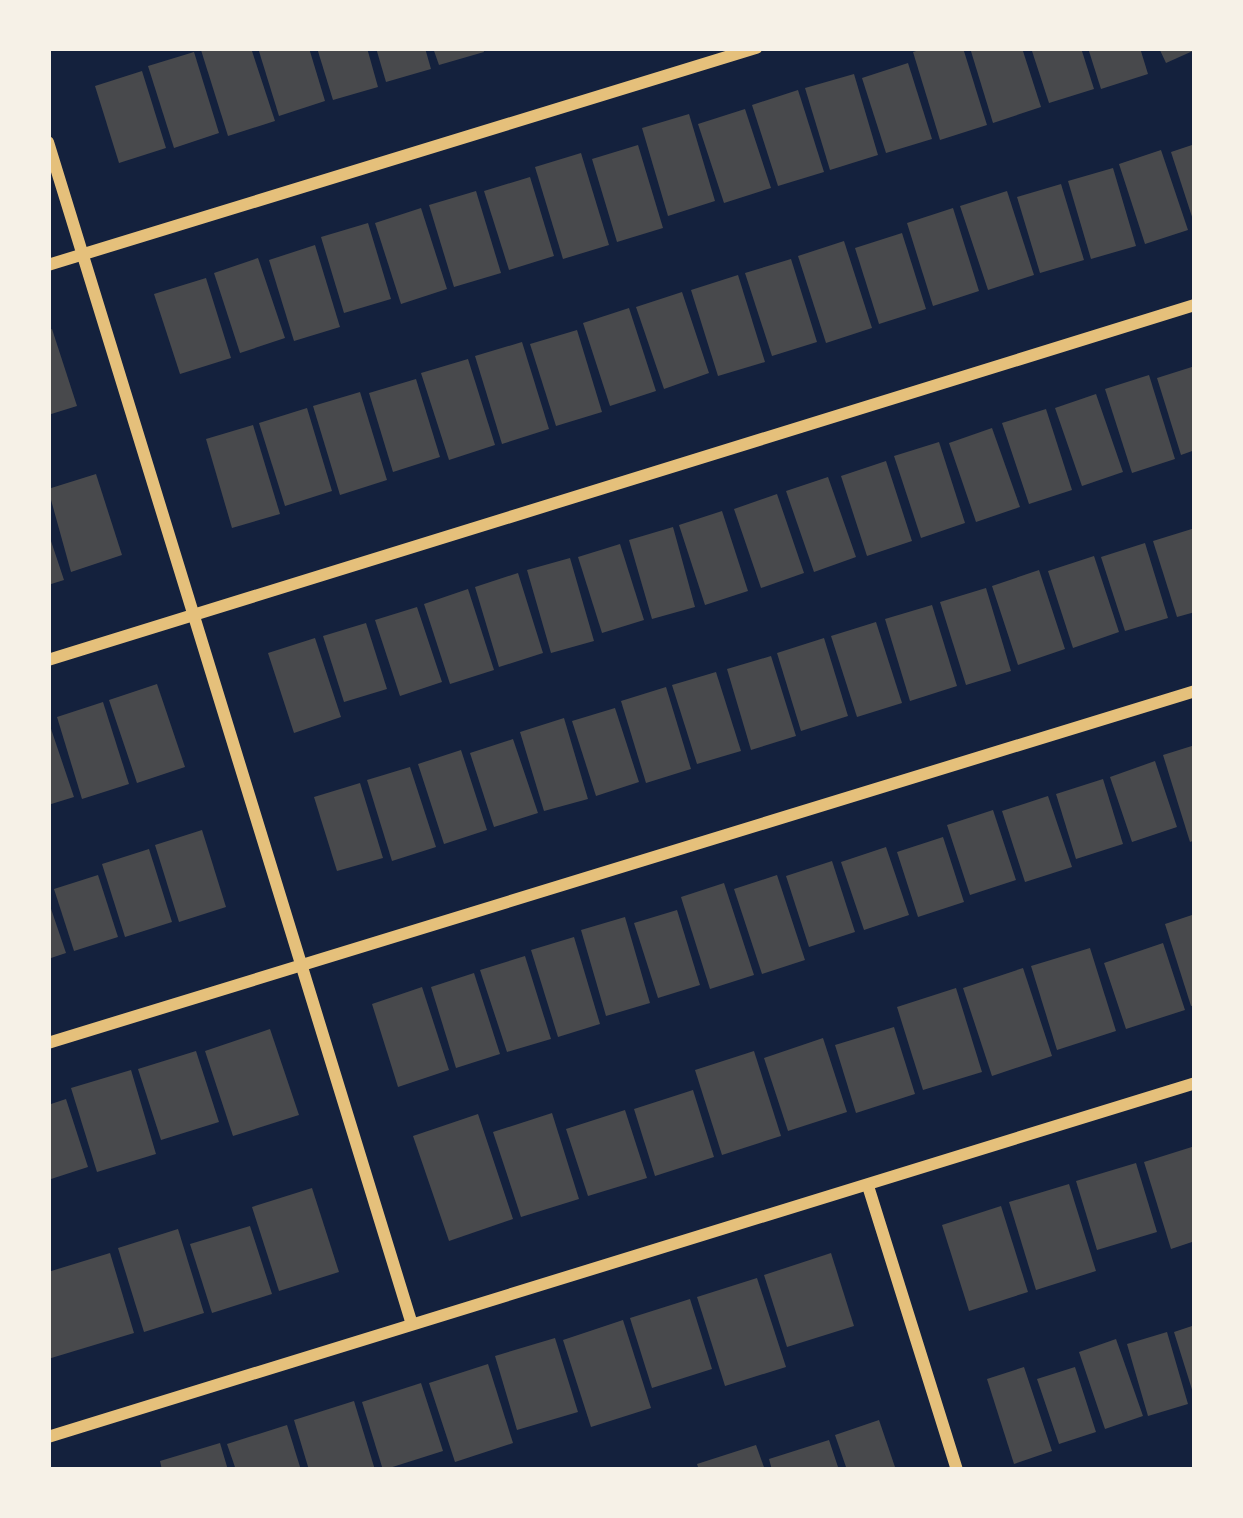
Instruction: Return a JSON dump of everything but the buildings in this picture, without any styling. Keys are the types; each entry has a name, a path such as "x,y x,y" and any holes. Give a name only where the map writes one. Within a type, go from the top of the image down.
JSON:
{"street":[{"path":"48,265 756,48"},
{"path":"48,142 411,1321"},
{"path":"48,660 1195,305"},
{"path":"48,1043 1195,692"},
{"path":"48,1437 411,1321 1195,1083"},
{"path":"868,1186 957,1470"}]}
